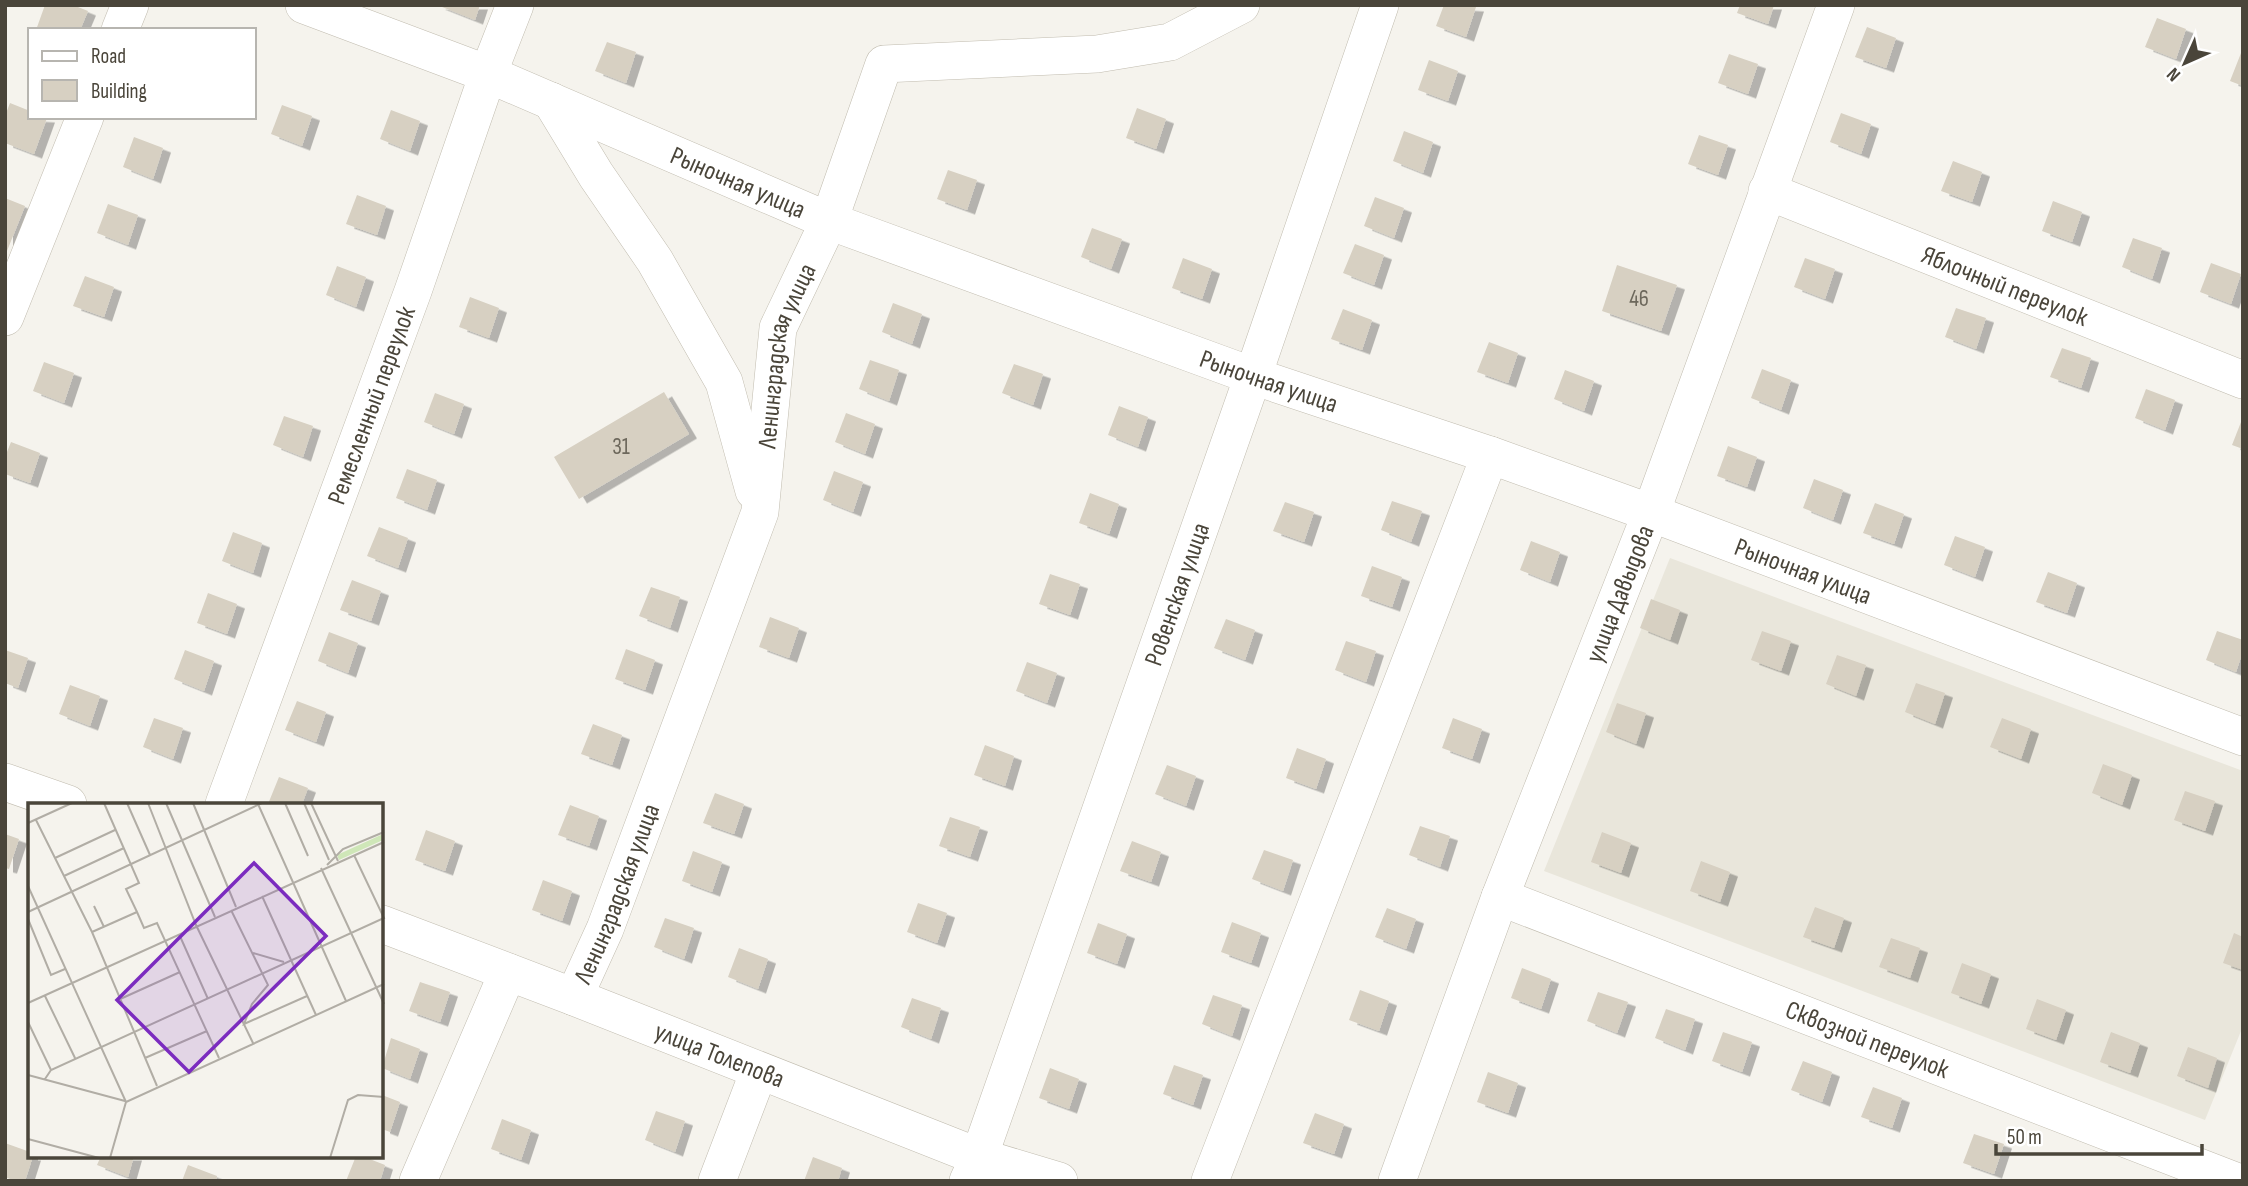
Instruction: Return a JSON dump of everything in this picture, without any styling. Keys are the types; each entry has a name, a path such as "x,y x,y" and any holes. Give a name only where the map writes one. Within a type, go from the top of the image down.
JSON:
{"street":[{"path":"121,28 130,5"},
{"name":"Рыночная улица","path":"304,5 488,74 829,221 1253,376 1490,455 1651,513 2243,737"},
{"name":"Ремесленный переулок","path":"224,803 515,5"},
{"name":"Ленинградская улица","path":"574,997 605,929 760,512 778,328 829,221 884,64 1097,54 1170,42 1241,5"},
{"name":"Ровенская улица","path":"974,1169 1253,376 1380,5"},
{"name":"улица Давыдова","path":"1397,1181 1500,897 1651,513 1836,5"},
{"path":"551,102 596,175 655,261 723,382 760,512"},
{"path":"5,317 84,119"},
{"name":"Яблочный переулок","path":"1767,191 2243,380"},
{"path":"1210,1181 1490,455"},
{"path":"5,782 65,803"},
{"name":"Сквозной переулок","path":"1500,897 2236,1181"},
{"name":"улица Толепова","path":"383,924 759,1071 974,1169 1059,1181"},
{"path":"418,1181 508,972"},
{"path":"717,1181 759,1071"},
{"path":"2236,1181 2243,1167"}],"shaded area":[{"path":"1670,558 2243,771 2243,1026 2205,1120 1544,871"}],"building":[{"path":"45,5 73,5 88,11 81,28 37,28"},
{"path":"437,5 480,5 475,20"},
{"path":"1444,5 1476,7 1466,37 1436,26"},
{"path":"1740,5 1774,5 1768,24 1737,13"},
{"path":"2157,18 2186,29 2176,59 2145,47"},
{"path":"1867,27 1896,38 1886,68 1855,57"},
{"path":"607,42 636,52 626,83 595,71"},
{"path":"2243,48 2243,86 2230,81"},
{"path":"1729,54 1758,64 1748,94 1718,83"},
{"path":"1429,60 1458,71 1448,101 1418,90"},
{"path":"10,103 28,110 28,119 47,119 34,154 5,143 5,116"},
{"path":"282,105 312,116 302,146 271,134"},
{"path":"1137,108 1166,119 1156,149 1126,138"},
{"path":"391,110 420,121 410,151 380,139"},
{"path":"1841,113 1871,124 1861,154 1830,142"},
{"path":"1404,131 1433,142 1423,173 1393,161"},
{"path":"1699,135 1728,145 1718,175 1688,164"},
{"path":"134,137 163,148 153,179 123,167"},
{"path":"1953,161 1982,172 1972,202 1941,191"},
{"path":"948,170 977,180 967,210 937,199"},
{"path":"357,195 386,206 377,235 346,224"},
{"path":"1375,197 1404,208 1394,238 1364,226"},
{"path":"5,198 25,206 5,256"},
{"path":"2053,201 2082,212 2072,242 2042,231"},
{"path":"108,204 138,215 128,245 97,233"},
{"path":"1092,228 1122,239 1111,269 1081,257"},
{"path":"2133,238 2162,248 2152,279 2122,267"},
{"path":"1355,244 1384,255 1374,285 1343,273"},
{"path":"1183,258 1212,269 1202,299 1172,288"},
{"path":"1805,258 1835,269 1825,299 1794,287"},
{"path":"2211,263 2241,274 2231,304 2200,292"},
{"path":"1617,265 1677,285 1661,331 1602,311"},
{"path":"337,266 366,277 356,307 326,295"},
{"path":"85,276 114,287 104,317 73,306"},
{"path":"470,297 499,308 489,338 459,327"},
{"path":"893,303 922,314 912,344 882,332"},
{"path":"1956,308 1986,318 1976,349 1945,337"},
{"path":"1343,309 1372,320 1362,350 1331,339"},
{"path":"1489,342 1518,353 1508,383 1477,372"},
{"path":"2062,348 2091,358 2081,388 2050,377"},
{"path":"870,360 899,370 889,401 859,389"},
{"path":"44,362 74,373 64,403 33,391"},
{"path":"1014,364 1043,374 1033,405 1002,393"},
{"path":"1762,369 1791,380 1781,410 1751,398"},
{"path":"1565,370 1594,381 1584,411 1554,399"},
{"path":"2146,389 2175,400 2165,430 2135,418"},
{"path":"664,392 689,434 579,499 554,457"},
{"path":"435,393 464,404 454,434 424,422"},
{"path":"1119,406 1148,417 1138,447 1108,435"},
{"path":"846,413 875,424 865,454 835,442"},
{"path":"284,416 313,426 303,457 273,445"},
{"path":"2243,417 2243,449 2232,445"},
{"path":"11,442 40,453 30,483 5,474 5,457"},
{"path":"1728,446 1757,457 1747,487 1717,476"},
{"path":"407,469 437,480 427,510 396,498"},
{"path":"834,471 863,482 853,512 823,500"},
{"path":"1814,479 1843,490 1833,520 1803,508"},
{"path":"1090,493 1119,504 1109,534 1079,523"},
{"path":"1392,501 1422,511 1411,542 1381,530"},
{"path":"1285,502 1314,512 1304,542 1273,531"},
{"path":"1875,503 1904,514 1894,544 1863,533"},
{"path":"379,527 408,538 398,568 367,556"},
{"path":"233,532 262,543 253,573 222,561"},
{"path":"1955,536 1985,547 1975,577 1944,565"},
{"path":"1531,541 1560,552 1550,582 1520,570"},
{"path":"1372,566 1402,577 1392,607 1361,596"},
{"path":"2048,572 2077,583 2067,613 2036,602"},
{"path":"1050,574 1080,584 1070,615 1039,604"},
{"path":"352,580 381,591 371,621 340,610"},
{"path":"651,587 680,597 670,628 639,616"},
{"path":"208,593 237,604 227,634 197,623"},
{"path":"1651,599 1680,610 1670,640 1640,628"},
{"path":"770,617 799,628 789,658 759,647"},
{"path":"1226,619 1255,630 1245,660 1214,648"},
{"path":"1762,631 1791,641 1781,671 1751,660"},
{"path":"2217,631 2243,640 2243,651 2236,672 2206,660"},
{"path":"329,632 358,643 348,673 318,661"},
{"path":"1346,641 1376,651 1366,682 1335,670"},
{"path":"626,649 655,660 645,690 615,679"},
{"path":"5,650 28,658 18,688 5,683"},
{"path":"185,650 214,661 204,691 174,679"},
{"path":"1837,655 1866,665 1856,696 1826,684"},
{"path":"1027,662 1057,673 1047,703 1016,691"},
{"path":"1916,683 1945,693 1935,724 1905,712"},
{"path":"70,685 100,696 90,726 59,714"},
{"path":"297,701 326,712 316,742 285,730"},
{"path":"1617,703 1646,713 1636,744 1606,732"},
{"path":"154,718 183,728 173,759 143,747"},
{"path":"1453,718 1482,729 1472,759 1442,748"},
{"path":"2002,718 2031,729 2021,759 1990,747"},
{"path":"593,724 622,735 612,765 581,754"},
{"path":"985,745 1014,756 1005,786 974,775"},
{"path":"1297,748 1326,759 1316,789 1286,778"},
{"path":"2103,764 2132,775 2122,805 2092,793"},
{"path":"1167,765 1196,776 1186,806 1155,794"},
{"path":"279,777 308,788 302,803 268,803"},
{"path":"2185,791 2215,801 2205,831 2174,820"},
{"path":"715,793 744,804 734,834 703,823"},
{"path":"570,805 599,816 589,846 558,835"},
{"path":"950,817 980,827 970,857 939,846"},
{"path":"1420,826 1450,836 1440,867 1409,855"},
{"path":"426,830 455,841 445,871 415,860"},
{"path":"1602,832 1631,843 1621,873 1591,862"},
{"path":"5,834 19,839 9,869 5,868"},
{"path":"1132,841 1161,852 1151,882 1120,871"},
{"path":"1264,850 1293,860 1283,891 1252,879"},
{"path":"693,851 722,862 712,892 682,881"},
{"path":"1701,861 1730,872 1720,902 1690,891"},
{"path":"543,880 572,891 562,921 532,910"},
{"path":"918,903 947,913 937,943 907,932"},
{"path":"1815,907 1844,918 1834,948 1803,937"},
{"path":"1387,908 1416,919 1406,949 1375,937"},
{"path":"665,918 694,928 684,959 654,947"},
{"path":"1232,922 1261,933 1251,963 1221,952"},
{"path":"1098,923 1127,934 1117,964 1087,953"},
{"path":"2234,933 2243,937 2243,970 2223,963"},
{"path":"1891,938 1920,948 1910,978 1879,967"},
{"path":"739,948 768,959 758,989 728,977"},
{"path":"1962,963 1991,974 1981,1004 1951,993"},
{"path":"1522,968 1551,979 1541,1009 1511,998"},
{"path":"420,982 450,992 440,1022 409,1011"},
{"path":"1360,990 1389,1001 1379,1031 1349,1020"},
{"path":"1598,992 1628,1002 1617,1033 1587,1021"},
{"path":"1213,995 1242,1005 1232,1036 1202,1024"},
{"path":"912,998 941,1008 931,1039 901,1027"},
{"path":"2037,999 2066,1010 2056,1040 2026,1029"},
{"path":"1666,1009 1695,1019 1685,1050 1655,1038"},
{"path":"1723,1032 1752,1042 1742,1072 1712,1061"},
{"path":"2111,1032 2140,1043 2130,1073 2100,1062"},
{"path":"391,1038 420,1049 410,1079 383,1068"},
{"path":"2188,1047 2217,1058 2208,1088 2177,1076"},
{"path":"1803,1061 1832,1072 1822,1102 1791,1090"},
{"path":"1174,1065 1203,1075 1193,1105 1163,1094"},
{"path":"1050,1068 1079,1079 1069,1109 1039,1098"},
{"path":"1488,1072 1518,1083 1508,1113 1477,1102"},
{"path":"1873,1087 1902,1098 1892,1128 1861,1117"},
{"path":"383,1095 400,1102 390,1132 383,1129"},
{"path":"656,1111 685,1121 675,1152 645,1140"},
{"path":"1315,1113 1344,1124 1334,1154 1303,1143"},
{"path":"502,1119 531,1130 521,1160 491,1149"},
{"path":"1974,1134 2004,1144 1994,1174 1963,1163"},
{"path":"5,1143 28,1151 28,1158 32,1158 25,1181 5,1177"},
{"path":"813,1157 842,1168 838,1181 804,1181"},
{"path":"100,1158 133,1158 128,1177 97,1165"},
{"path":"355,1158 367,1158 385,1165 380,1181 346,1181"},
{"path":"188,1165 217,1176 216,1181 182,1181"}]}
